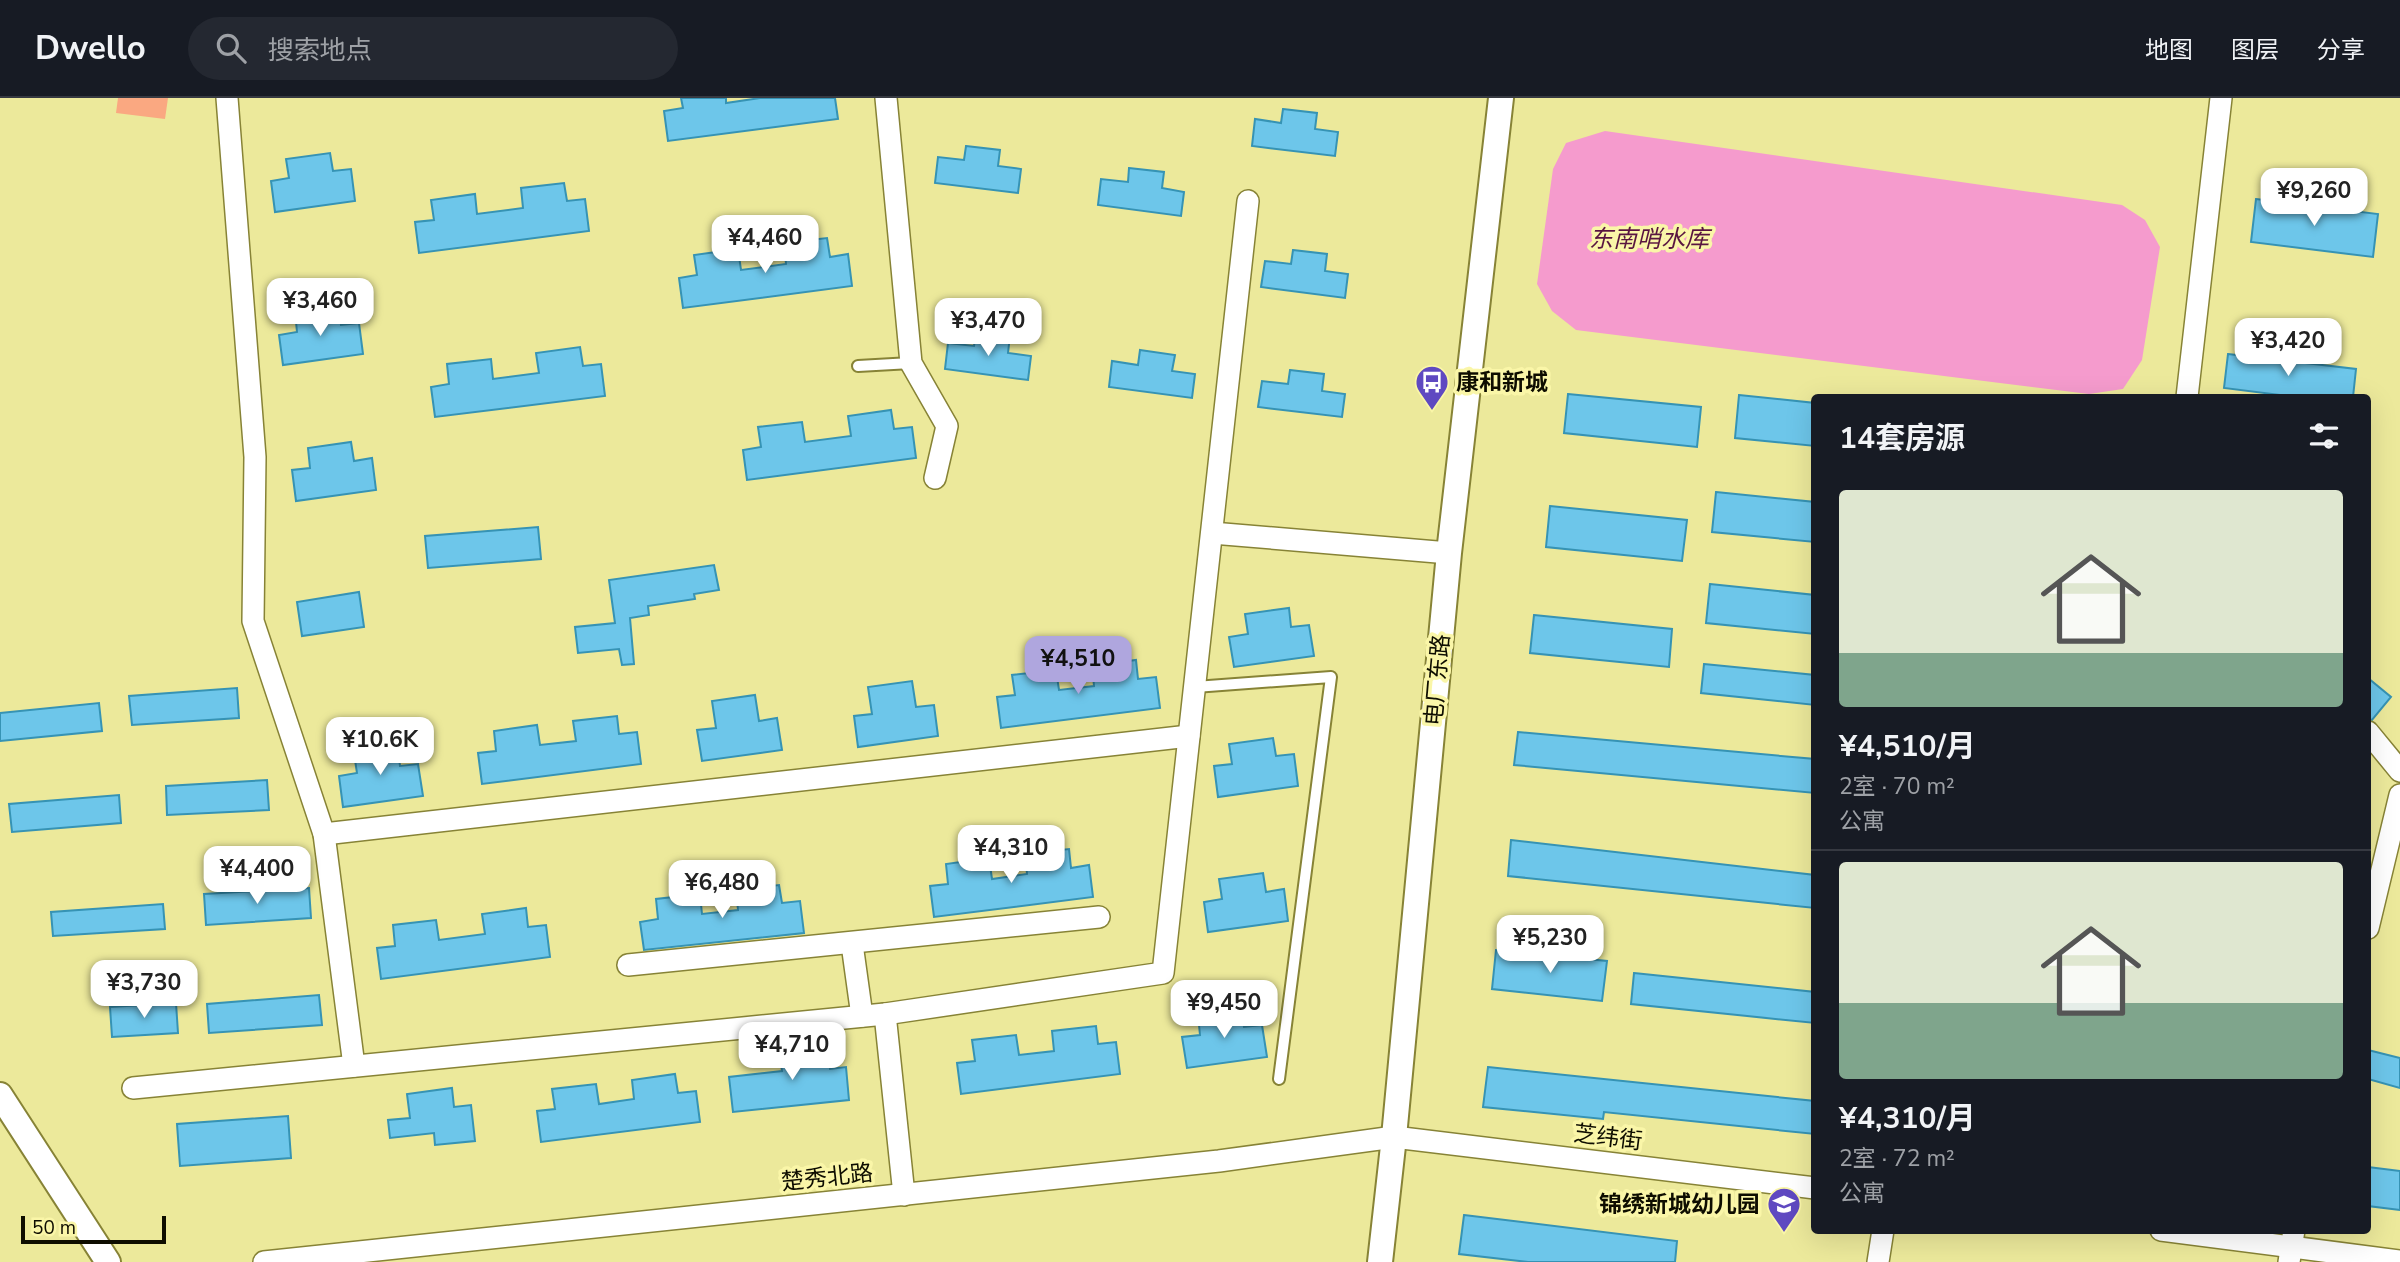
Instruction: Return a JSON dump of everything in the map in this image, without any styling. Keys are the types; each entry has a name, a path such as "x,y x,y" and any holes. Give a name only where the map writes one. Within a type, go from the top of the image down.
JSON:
{"street":[{"path":"228,98 255,457 253,621 324,834 354,1066"},
{"path":"886,98 911,363 947,426 935,478"},
{"name":"电厂东路","path":"1380,1262 1449,553 1501,98"},
{"path":"2187,394 2221,98"},
{"path":"133,1088 885,1014 1163,973 1248,201"},
{"path":"1212,533 1449,553"},
{"path":"324,834 1189,736"},
{"path":"2371,736 2400,771"},
{"path":"2371,916 2400,795"},
{"path":"628,965 1099,917"},
{"path":"852,944 862,1016"},
{"path":"885,1014 904,1195"},
{"path":"0,1095 108,1262"},
{"name":"芝纬街","path":"1394,1137 1811,1188"},
{"name":"楚秀北路","path":"264,1262 1219,1161 1394,1137"},
{"path":"1878,1262 1882,1234"},
{"path":"2194,1234 2400,1261"}],"lane":[{"path":"858,366 911,363"},
{"path":"1195,687 1331,677 1279,1079"}],"shaded area":[{"path":"118,98 168,98 165,119 116,113"}],"water":[{"name":"东南哨水库","path":"1605,131 2122,205 2145,220 2160,247 2142,360 2123,389 2089,394 1576,330 1552,311 1537,284 1553,169 1566,143"}],"building":[{"path":"681,98 726,98 726,103 760,98 835,98 838,119 668,141 664,111 683,108"},
{"path":"1283,109 1317,113 1315,129 1338,132 1335,156 1252,146 1255,119 1281,123"},
{"path":"966,146 1000,150 998,166 1021,169 1018,193 935,183 938,157 964,160"},
{"path":"330,153 333,171 351,169 355,201 275,212 271,181 289,178 286,159"},
{"path":"1129,168 1164,172 1162,188 1184,192 1181,216 1098,205 1101,179 1128,182"},
{"path":"564,183 567,201 585,199 589,231 419,253 415,222 434,220 431,200 475,194 477,214 523,208 521,188"},
{"path":"2256,199 2378,214 2373,257 2251,242"},
{"path":"827,238 830,257 848,254 852,286 683,308 679,278 697,275 694,255 738,249 741,270 786,264 784,243"},
{"path":"1293,250 1327,254 1325,271 1348,274 1345,298 1261,287 1265,261 1291,264"},
{"path":"338,306 341,325 359,323 363,354 283,365 279,335 297,332 295,312"},
{"path":"976,332 1010,336 1008,353 1031,356 1028,380 945,369 948,343 974,346"},
{"path":"580,347 583,366 601,364 605,396 435,417 431,387 449,384 447,364 491,359 493,379 539,373 536,353"},
{"path":"1140,350 1175,355 1172,371 1195,374 1192,398 1109,387 1112,361 1138,365"},
{"path":"2228,354 2356,369 2353,394 2272,394 2224,388"},
{"path":"1290,370 1324,374 1322,391 1345,394 1342,417 1258,407 1262,381 1288,384"},
{"path":"1568,394 1701,407 1697,447 1564,433"},
{"path":"1739,395 1811,403 1811,446 1735,438"},
{"path":"891,410 894,429 912,427 916,458 747,480 743,450 761,447 758,427 802,422 805,442 851,436 848,416"},
{"path":"351,442 354,461 372,458 376,490 296,501 292,470 310,468 308,448"},
{"path":"1716,492 1811,502 1811,542 1712,532"},
{"path":"1550,506 1687,520 1682,561 1546,547"},
{"path":"538,527 541,559 428,568 425,536"},
{"path":"714,565 719,590 694,594 695,599 648,606 649,615 630,618 634,664 622,665 619,649 578,653 575,627 615,623 609,580"},
{"path":"1710,584 1811,595 1811,634 1706,623"},
{"path":"359,592 364,627 302,636 297,602"},
{"path":"1289,608 1291,627 1309,625 1314,656 1234,667 1229,637 1248,634 1245,614"},
{"path":"1534,615 1672,629 1669,667 1530,653"},
{"path":"1136,660 1138,679 1156,677 1160,708 1001,728 997,697 1015,695 1012,675 1056,670 1059,690 1094,686 1092,666"},
{"path":"1704,664 1811,675 1811,705 1701,693"},
{"path":"2371,680 2391,697 2371,720"},
{"path":"912,681 916,707 934,705 938,736 858,747 854,716 872,714 868,687"},
{"path":"237,688 239,718 132,725 129,696"},
{"path":"755,695 759,721 777,718 782,750 702,761 697,730 716,728 712,701"},
{"path":"99,703 102,731 0,741 0,713"},
{"path":"617,716 619,734 637,732 641,764 482,784 478,753 496,751 494,731 537,725 540,745 576,741 573,721"},
{"path":"1518,732 1811,759 1811,793 1514,765"},
{"path":"1273,738 1276,756 1294,754 1298,786 1218,797 1214,766 1232,764 1229,744"},
{"path":"397,741 400,766 418,764 423,796 343,807 339,776 357,773 353,747"},
{"path":"267,780 269,810 167,815 166,786"},
{"path":"119,795 121,823 12,832 9,804"},
{"path":"1511,840 1811,875 1811,908 1508,876"},
{"path":"1069,849 1071,868 1089,865 1093,897 934,917 930,886 948,884 946,864 989,858 992,879 1027,874 1025,854"},
{"path":"1263,873 1266,892 1284,889 1288,921 1208,932 1204,902 1222,899 1219,879"},
{"path":"779,885 782,903 800,901 804,933 644,950 640,922 658,919 656,899 700,894 702,914 738,910 736,890"},
{"path":"309,888 311,918 206,925 204,894"},
{"path":"163,904 165,929 53,936 51,912"},
{"path":"526,908 528,927 546,925 550,957 381,979 377,948 395,946 393,925 436,920 439,940 485,934 482,914"},
{"path":"1496,950 1607,961 1602,1001 1492,989"},
{"path":"1634,973 1811,992 1811,1023 1631,1004"},
{"path":"319,995 322,1025 209,1033 207,1004"},
{"path":"176,1003 178,1033 112,1037 110,1007"},
{"path":"1241,1009 1244,1027 1262,1025 1267,1057 1187,1068 1182,1037 1200,1035 1198,1015"},
{"path":"1096,1026 1098,1044 1116,1042 1120,1074 961,1094 957,1063 975,1061 972,1040 1016,1035 1019,1055 1054,1051 1052,1031"},
{"path":"827,1045 830,1069 846,1067 849,1100 733,1112 729,1077 782,1071 779,1050"},
{"path":"2371,1051 2400,1058 2400,1088 2371,1080"},
{"path":"1488,1067 1811,1101 1811,1134 1604,1112 1603,1119 1483,1107"},
{"path":"675,1074 678,1093 696,1091 700,1122 541,1142 537,1111 555,1109 552,1089 596,1084 599,1104 634,1099 632,1080"},
{"path":"452,1088 454,1107 471,1105 475,1141 435,1145 434,1133 390,1138 388,1120 410,1118 407,1094"},
{"path":"288,1116 291,1158 180,1166 177,1124"},
{"path":"2371,1167 2400,1171 2400,1210 2371,1206"},
{"path":"1464,1215 1677,1241 1675,1262 1528,1262 1459,1254"}],"place":[{"name":"康和新城","path":"1432,412"},
{"name":"锦绣新城幼儿园","path":"1784,1234"}]}
